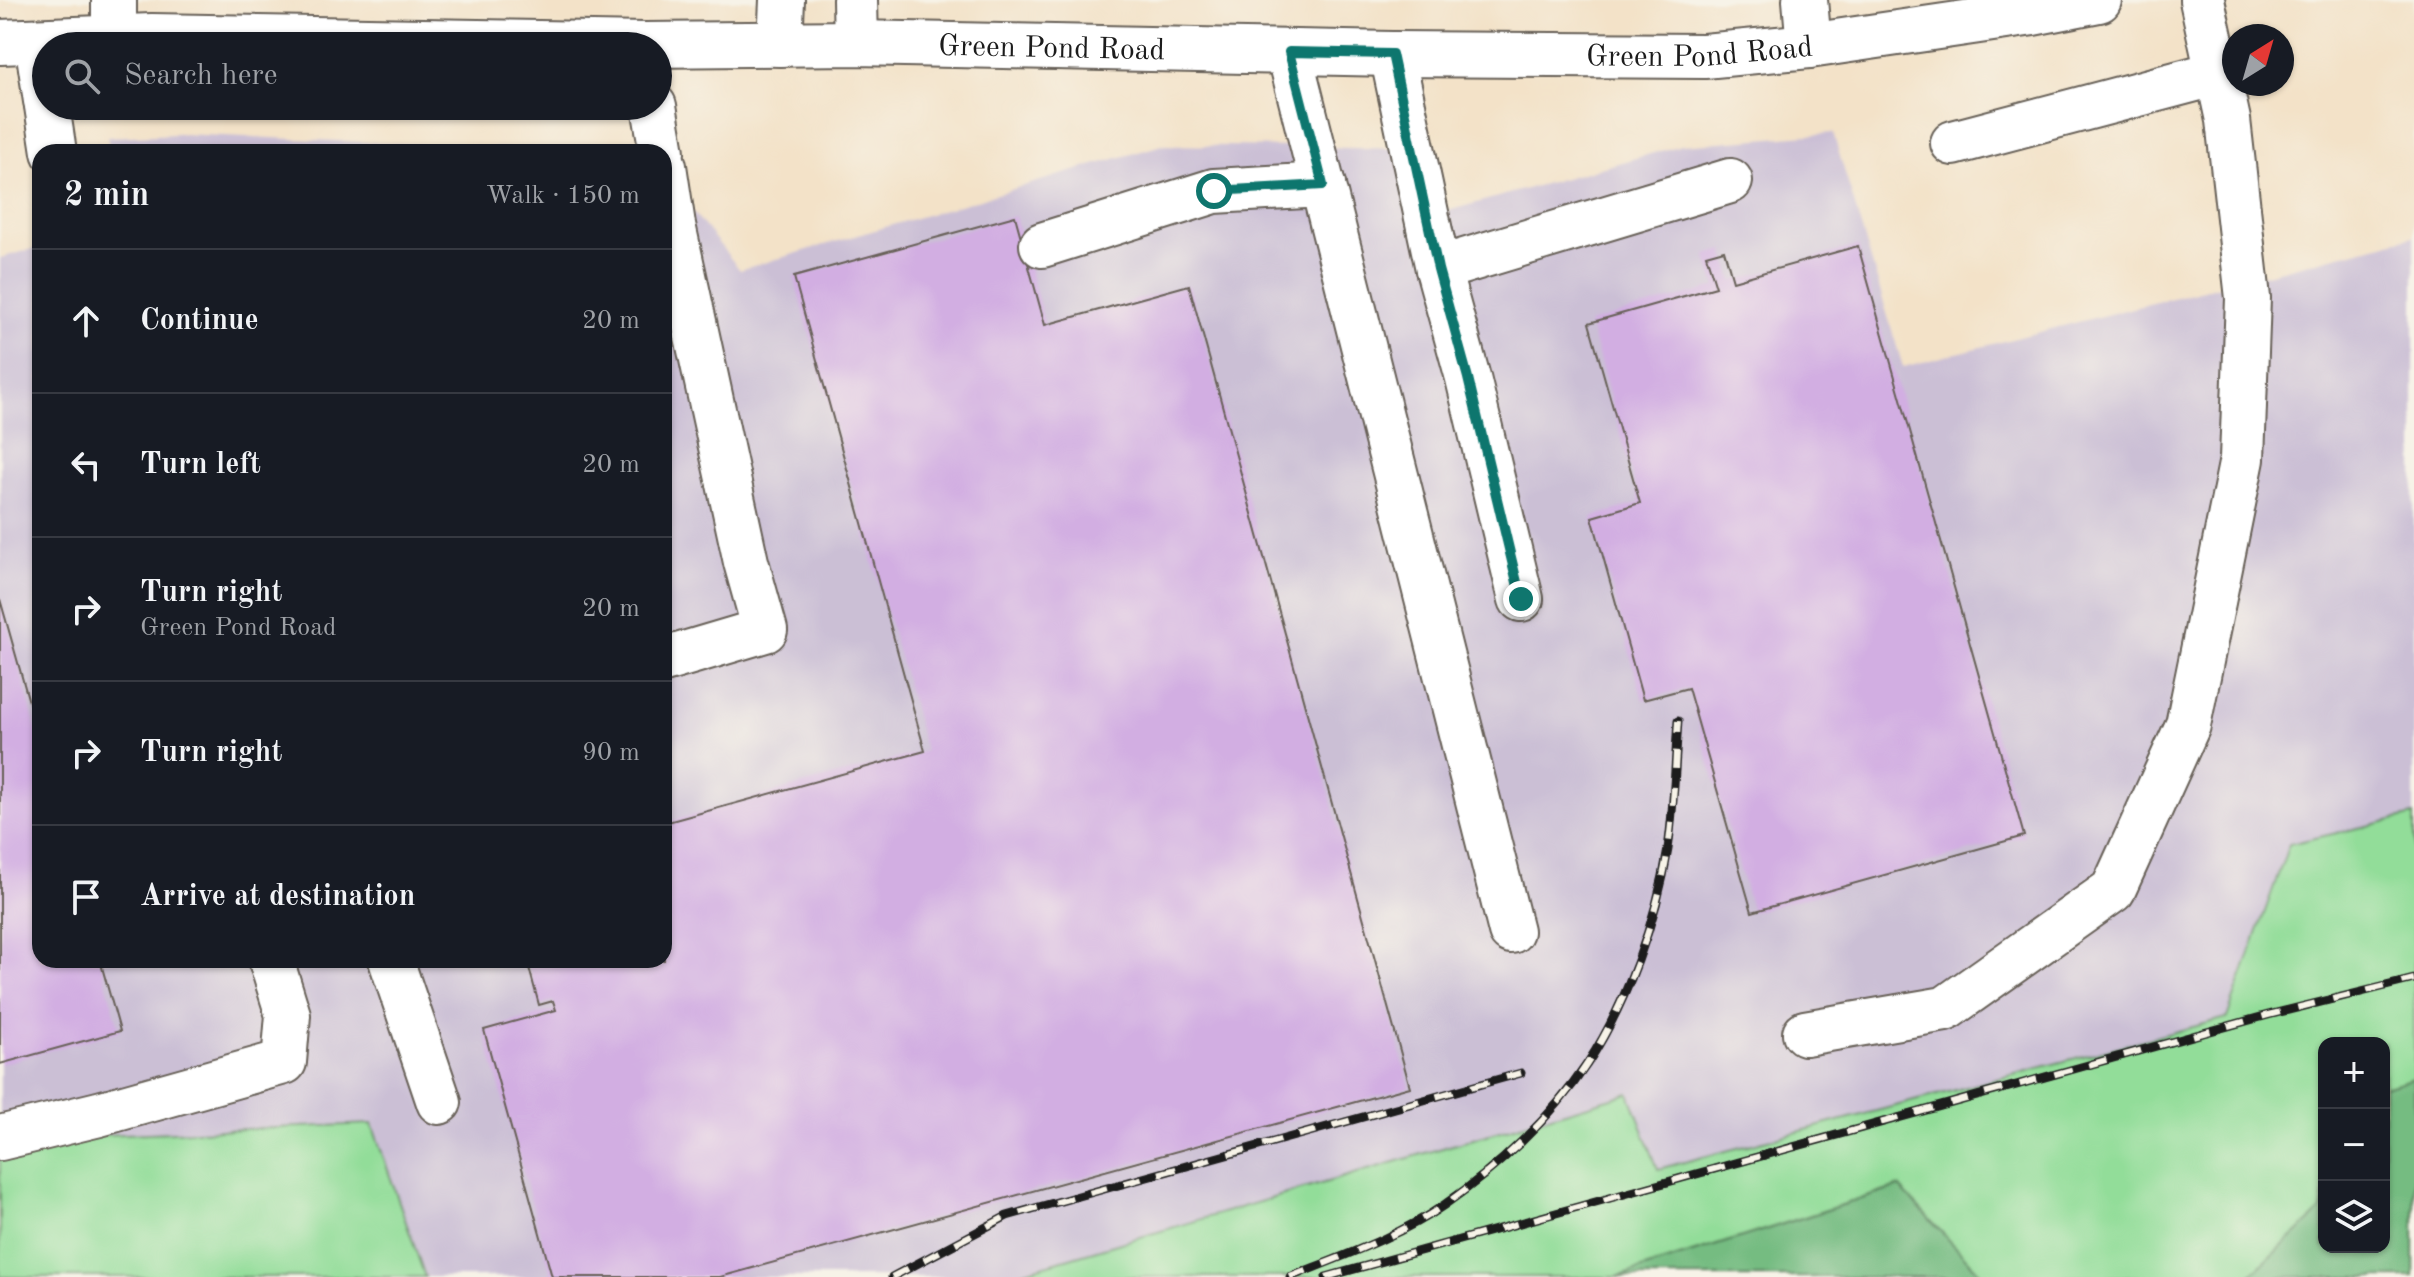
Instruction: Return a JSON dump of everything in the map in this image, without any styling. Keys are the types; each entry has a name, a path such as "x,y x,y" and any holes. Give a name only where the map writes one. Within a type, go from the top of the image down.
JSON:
{"main road":[{"path":"780,44 782,0"},
{"path":"855,0 856,43"},
{"path":"1805,0 1809,46"},
{"name":"Green Pond Road","path":"672,46 856,43 1392,54 1704,56 1809,46 2033,13 2099,0"},
{"path":"1805,1033 1945,1009 2113,890 2188,725 2242,459 2248,298 2228,120 2202,0"},
{"name":"Green Pond Road","path":"57,32 114,19 370,32"},
{"path":"18,41 32,72"},
{"path":"1289,52 1511,931"},
{"path":"1392,54 1438,269 1468,378 1521,599"},
{"path":"1953,143 2218,73"},
{"path":"49,120 53,144"},
{"path":"656,120 661,144"},
{"path":"1438,269 1730,181"},
{"path":"1042,245 1214,191 1323,185"},
{"path":"672,218 746,562 765,630 672,658"},
{"path":"0,1138 99,1114 284,1062 288,1015 273,968"},
{"path":"394,968 439,1102"}],"shaded area":[{"path":"1833,133 1903,367 2414,236 2414,815 2289,844 2227,1018 1658,1169 1628,1093 1005,1277 425,1277 372,1124 0,1139 0,258 32,249 32,968 672,968 672,186 740,270 1162,145 1415,149 1427,217 1682,145"},
{"path":"180,134 403,144 109,144 107,137"}],"green space":[{"path":"2414,815 2414,1078 2390,1085 2390,1037 2318,1037 2318,1214 2248,1277 1984,1277 1898,1187 1617,1277 1005,1277 1629,1093 1658,1169 2227,1018 2289,844"},
{"path":"2414,1078 2414,1277 2248,1277 2318,1214 2318,1253 2390,1253 2390,1085"},
{"path":"372,1124 425,1277 0,1277 0,1139"},
{"path":"1899,1187 1984,1277 1617,1277"}],"building":[{"path":"1015,216 1045,325 1189,285 1410,1087 720,1277 552,1277 484,1030 556,1010 553,1001 539,1005 529,968 672,968 672,821 925,751 794,277"},
{"path":"1858,246 2024,836 1752,912 1688,688 1643,700 1592,517 1640,503 1589,323 1716,287 1706,255 1724,250 1733,281"},
{"path":"0,599 32,713 32,968 102,968 120,1031 0,1064"}],"railway":[{"path":"1290,1277 1389,1236 1444,1205 1522,1141 1557,1104 1587,1064 1627,989 1656,904 1670,833 1678,721"},
{"path":"1326,1277 2268,1015 2414,979"},
{"path":"892,1277 1007,1216 1521,1073"}],"route":[{"path":"1214,191 1323,185 1289,52 1392,54 1438,269 1468,378 1521,599"}]}
